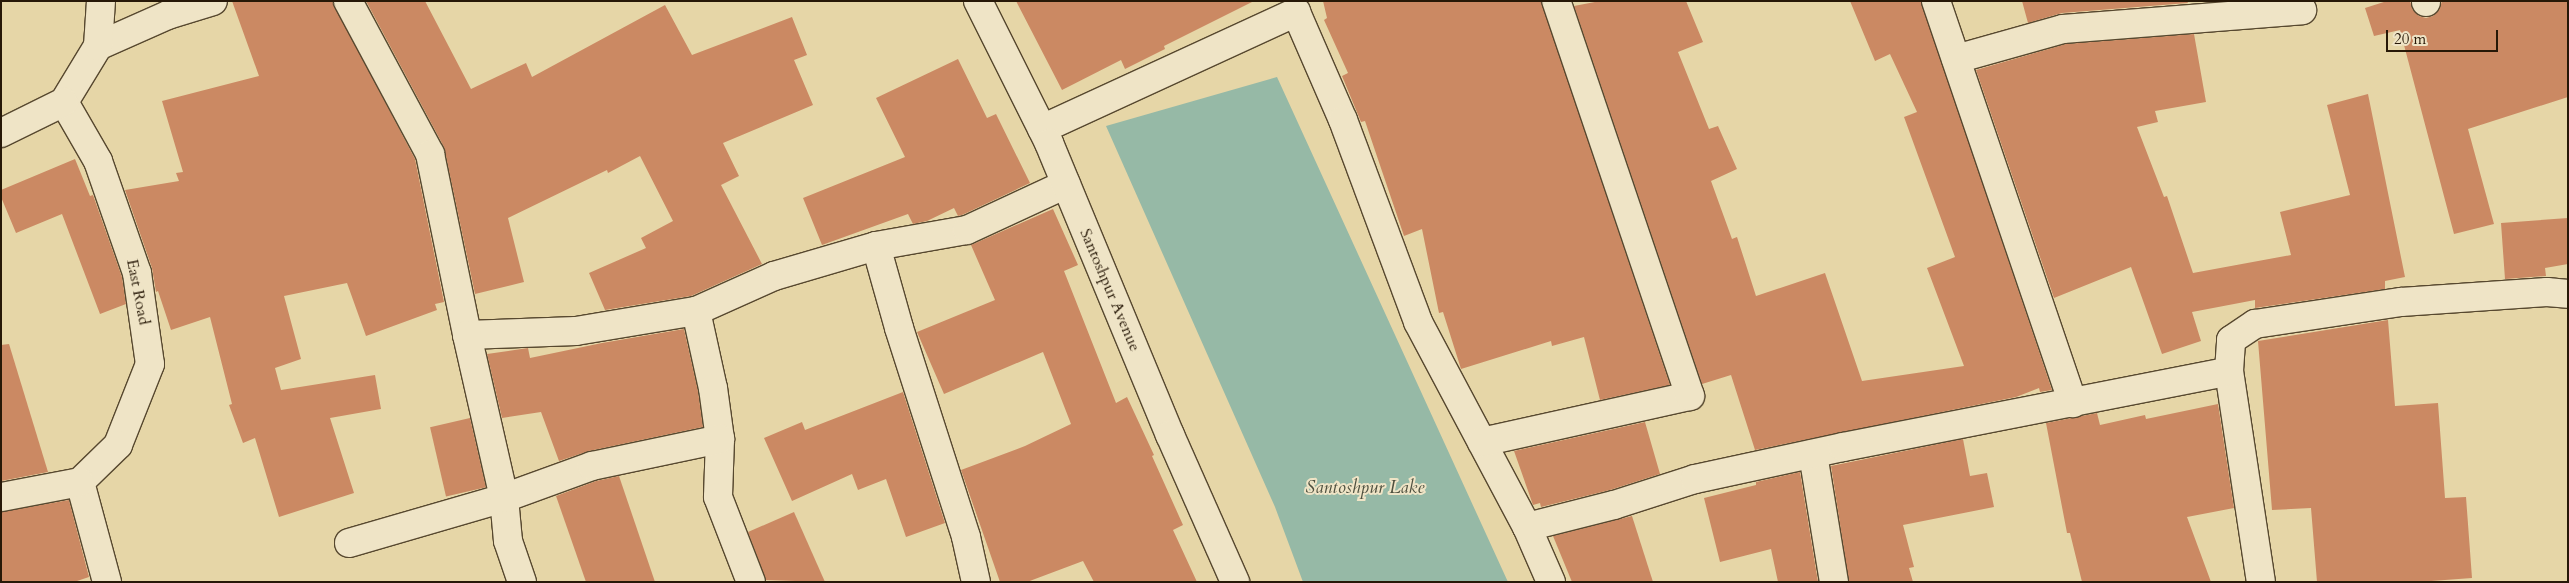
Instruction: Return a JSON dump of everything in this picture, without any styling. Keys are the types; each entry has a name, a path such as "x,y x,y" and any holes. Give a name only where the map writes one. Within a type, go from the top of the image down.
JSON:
{"street":[{"path":"1,133 64,102 98,46 101,1"},
{"path":"98,46 168,15 213,1"},
{"path":"348,1 430,154 467,335 504,498 508,541 522,582"},
{"name":"Santoshpur Avenue","path":"978,1 1042,129 1170,435 1235,582"},
{"path":"1482,442 1690,396 1556,1"},
{"path":"1936,1 2073,403"},
{"path":"1956,59 2063,29 2302,10"},
{"path":"1042,129 1296,12 1343,120 1418,322 1527,527 1551,582"},
{"name":"East Road","path":"64,102 98,160 137,273 150,364 118,445 80,482"},
{"path":"467,335 576,331 696,310 774,276 876,246 967,230 1066,184"},
{"path":"876,246 899,328 966,537 976,582"},
{"path":"2261,582 2229,371 2231,340 2255,324 2401,302 2547,292 2568,294"},
{"path":"696,310 713,388 720,439 718,497 751,582"},
{"path":"1527,527 1614,505 1695,480 1813,454 2229,371"},
{"path":"349,542 504,498 592,466 720,439"},
{"path":"1813,454 1834,582"},
{"path":"1,497 80,482 107,582"}],"water":[{"name":"Santoshpur Lake","path":"1277,77 1508,582 1303,582 1275,507 1106,126"}],"building":[{"path":"232,1 332,1 415,159 444,302 435,304 437,310 366,336 347,283 284,296 301,359 275,368 281,390 375,375 381,409 330,418 354,493 279,517 255,438 243,443 229,405 232,404 210,317 171,330 158,291 156,292 152,268 125,190 179,181 176,173 183,172 162,101 259,76"},
{"path":"366,1 425,1 471,89 526,63 532,77 665,5 692,55 792,17 807,55 794,60 813,105 723,143 739,176 721,185 762,264 691,296 605,310 589,273 646,248 641,238 673,221 640,156 608,173 607,170 508,218 524,282 475,294 444,147"},
{"path":"1016,1 1254,1 1164,46 1165,49 1125,69 1121,60 1062,90"},
{"path":"1323,1 1541,1 1670,385 1600,400 1584,337 1552,346 1551,341 1461,369 1443,312 1439,313 1422,229 1404,236 1365,121 1361,122 1342,76 1348,73 1324,20 1327,18"},
{"path":"1600,1 1686,1 1703,42 1678,52 1709,129 1718,126 1737,169 1711,181 1732,239 1737,237 1756,296 1825,273 1862,381 1964,366 1927,268 1955,257 1904,117 1917,112 1890,54 1875,61 1850,1 1921,1 2052,390 2040,392 2039,388 2016,397 1755,450 1731,375 1702,384 1574,6"},
{"path":"2022,1 2187,1 2188,3 2062,13 2028,23"},
{"path":"2387,1 2410,1 2413,10 2419,16 2426,18 2433,16 2439,10 2442,1 2568,1 2568,97 2468,129 2494,224 2454,234 2400,30 2374,36 2365,8"},
{"path":"2194,34 2206,102 2155,111 2158,122 2137,127 2164,197 2167,196 2193,273 2291,255 2280,212 2350,195 2327,105 2368,94 2405,277 2385,281 2385,289 2255,308 2255,300 2192,312 2201,341 2162,354 2131,267 2054,298 1976,70 2066,44"},
{"path":"958,59 987,118 996,114 1030,183 962,215 958,216 954,208 927,221 913,224 908,214 822,245 803,198 905,157 876,98"},
{"path":"75,159 90,196 93,195 122,277 126,304 100,314 62,214 16,233 1,197 1,190"},
{"path":"1053,209 1078,265 1064,271 1116,403 1127,397 1154,455 1152,456 1183,525 1173,530 1197,582 1094,582 1083,561 1027,582 1000,582 961,470 1025,446 1071,424 1043,352 944,394 917,332 995,300 971,245"},
{"path":"2568,218 2568,264 2545,268 2546,276 2505,279 2501,223"},
{"path":"2388,320 2395,406 2438,403 2445,498 2466,497 2472,578 2418,582 2317,582 2311,508 2272,510 2258,341"},
{"path":"684,329 698,391 703,427 589,451 559,461 541,412 502,418 487,354 528,348 530,358"},
{"path":"9,344 48,472 1,481 1,345"},
{"path":"903,392 945,523 906,537 886,479 858,490 852,474 792,501 764,438 802,422 805,430"},
{"path":"2218,404 2234,508 2187,517 2211,582 2082,582 2070,533 2067,533 2046,423 2097,413 2100,425 2145,415 2146,419"},
{"path":"470,418 486,487 446,496 430,427"},
{"path":"1645,422 1660,474 1610,490 1541,507 1540,503 1533,505 1514,451"},
{"path":"1963,439 1970,476 1987,473 1994,507 1903,525 1914,567 1909,568 1913,582 1849,582 1831,466"},
{"path":"1800,472 1818,582 1778,582 1771,549 1720,562 1704,498 1756,485 1756,482"},
{"path":"619,476 655,582 586,582 556,496 596,481"},
{"path":"69,500 89,577 74,582 1,582 1,512"},
{"path":"794,512 825,582 766,580 748,532"},
{"path":"1632,516 1653,582 1572,582 1553,536"}]}
